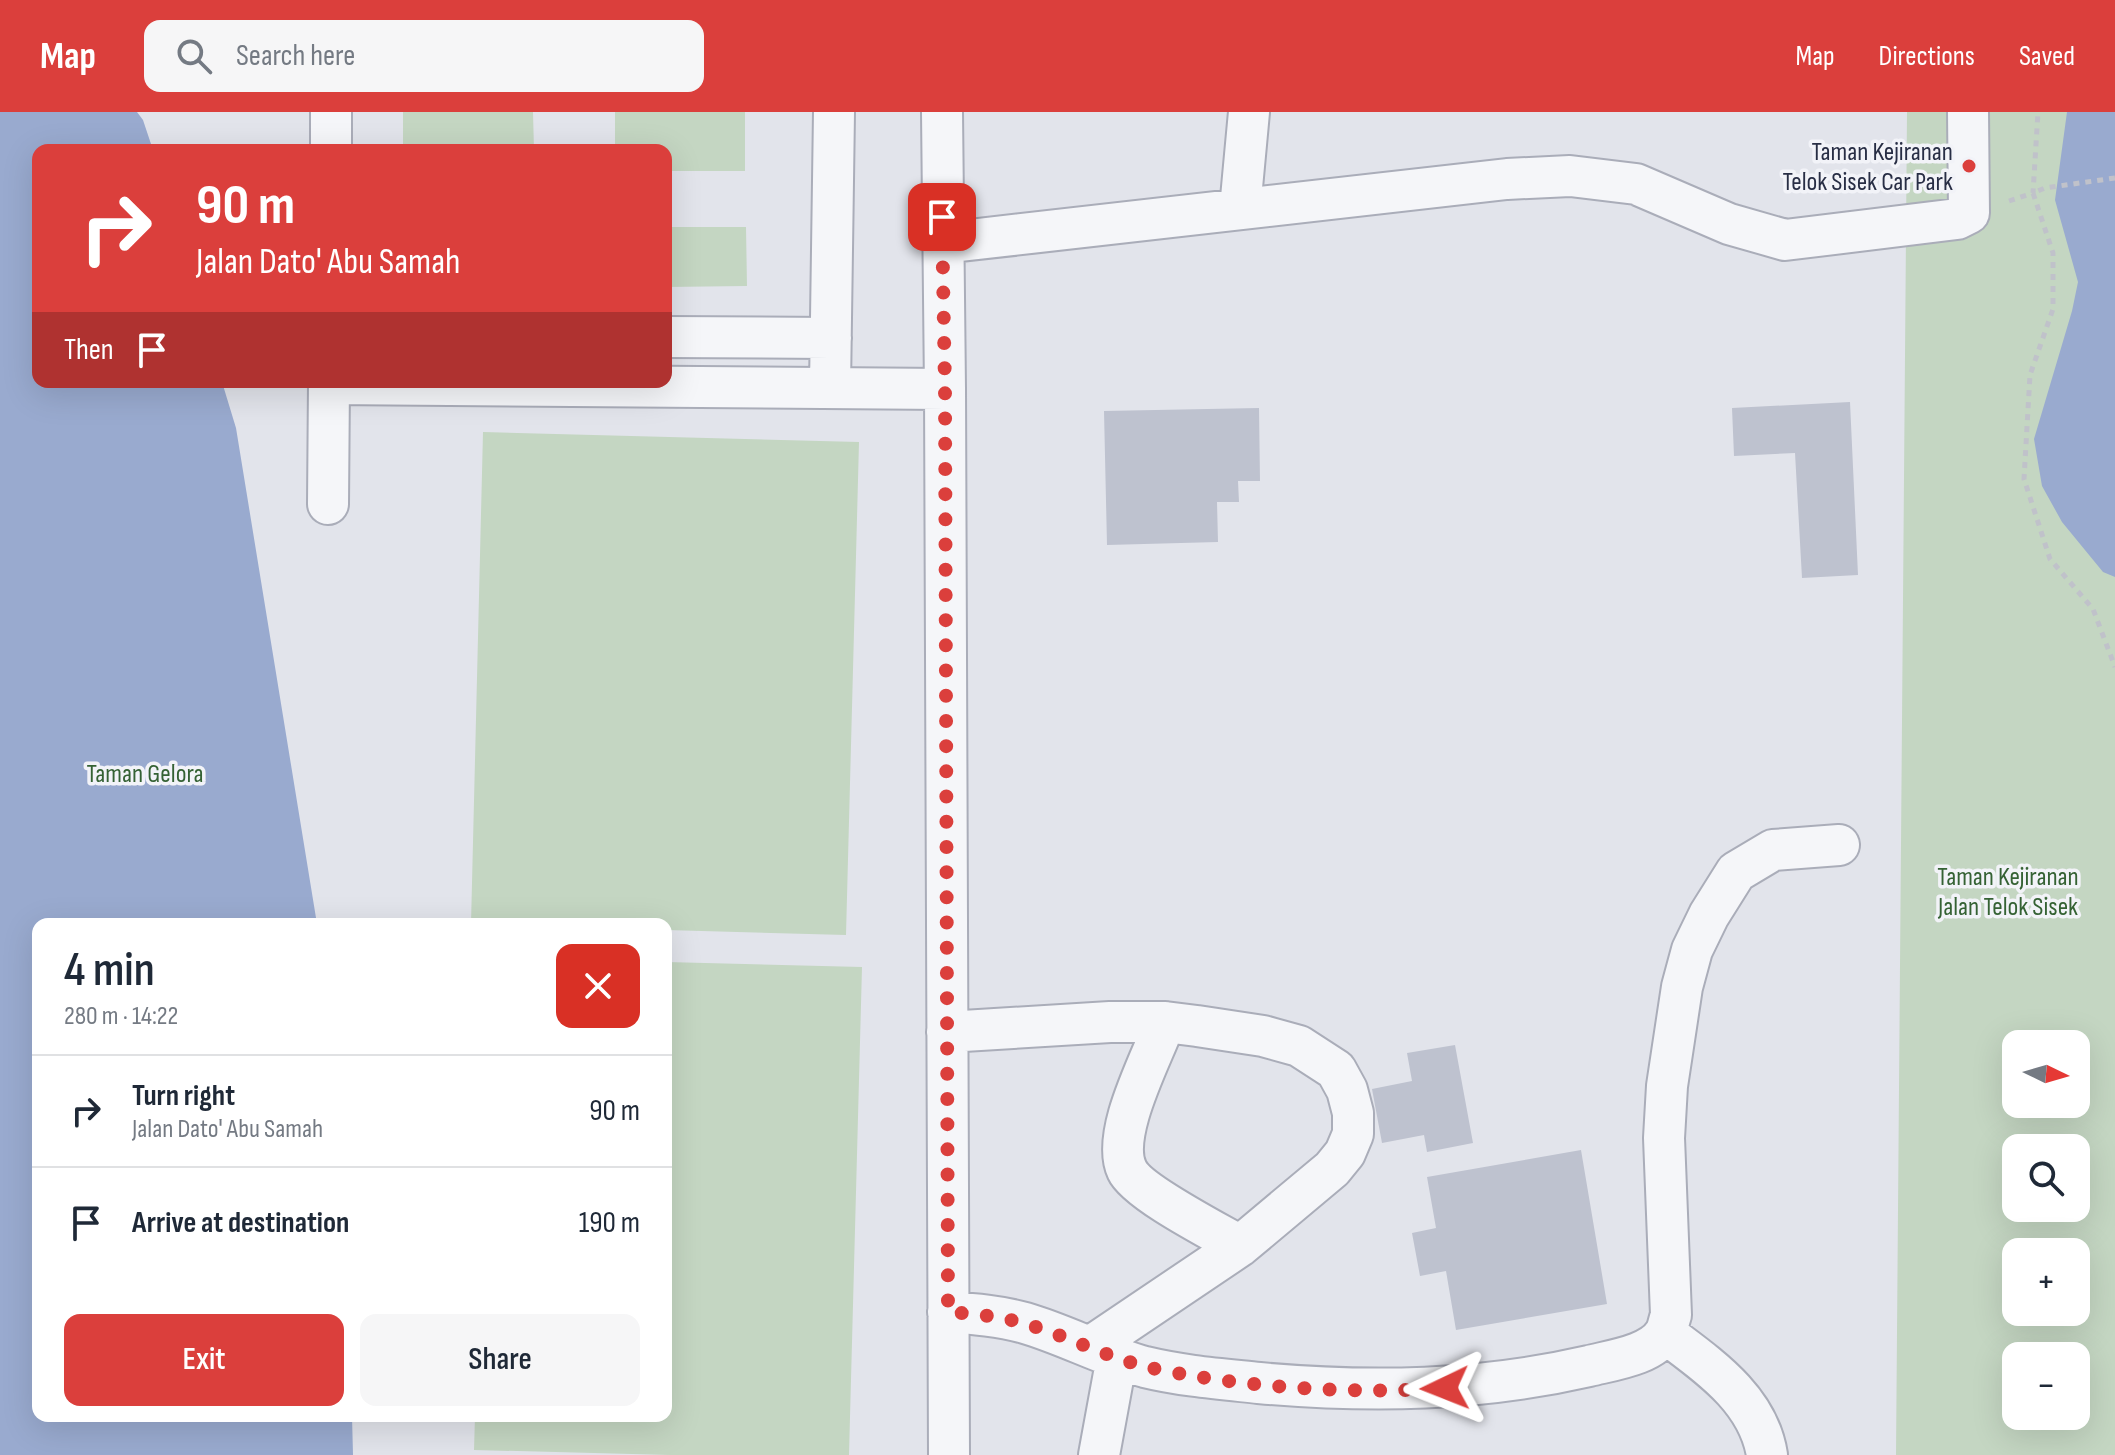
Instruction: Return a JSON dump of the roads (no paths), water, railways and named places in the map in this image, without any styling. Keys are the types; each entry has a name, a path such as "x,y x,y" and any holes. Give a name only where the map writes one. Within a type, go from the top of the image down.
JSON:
{"street":[{"path":"331,112 331,144"},
{"path":"830,387 834,112"},
{"path":"942,112 949,1455"},
{"path":"1240,209 1249,112"},
{"path":"943,243 1507,179 1570,176 1636,184 1729,224 1785,240 1957,219 1969,213 1968,112"},
{"path":"672,337 831,338"},
{"path":"672,386 945,389"},
{"path":"328,504 329,388"},
{"path":"948,1312 995,1316 1027,1324 1144,1366 1200,1377 1353,1389 1422,1389 1490,1384 1635,1354 1654,1344 1665,1333 1671,1315 1665,1197 1667,1086 1682,987 1692,950 1736,872 1773,850 1839,845"},
{"path":"947,1032 1110,1022 1165,1022 1263,1036 1299,1046 1336,1070 1347,1090 1353,1113 1353,1134 1345,1153 1332,1169 1240,1246 1104,1352 1099,1455"},
{"path":"1165,1022 1128,1112 1121,1145 1127,1171 1148,1191 1240,1246"},
{"path":"1665,1333 1722,1376 1746,1405 1766,1445 1767,1455"}],"water":[{"name":"Taman Gelora","path":"0,112 137,112 151,144 32,144 32,388 224,388 236,428 316,918 32,918 32,1422 352,1422 353,1455 0,1455"},
{"path":"2067,112 2115,112 2115,577 2103,572 2062,522 2042,486 2034,439 2078,282 2055,200"}],"place":[{"name":"Taman Kejiranan Telok Sisek Car Park","path":"1969,166"}],"park label":[{"name":"Taman Kejiranan Jalan Telok Sisek","path":"2008,891"}]}
